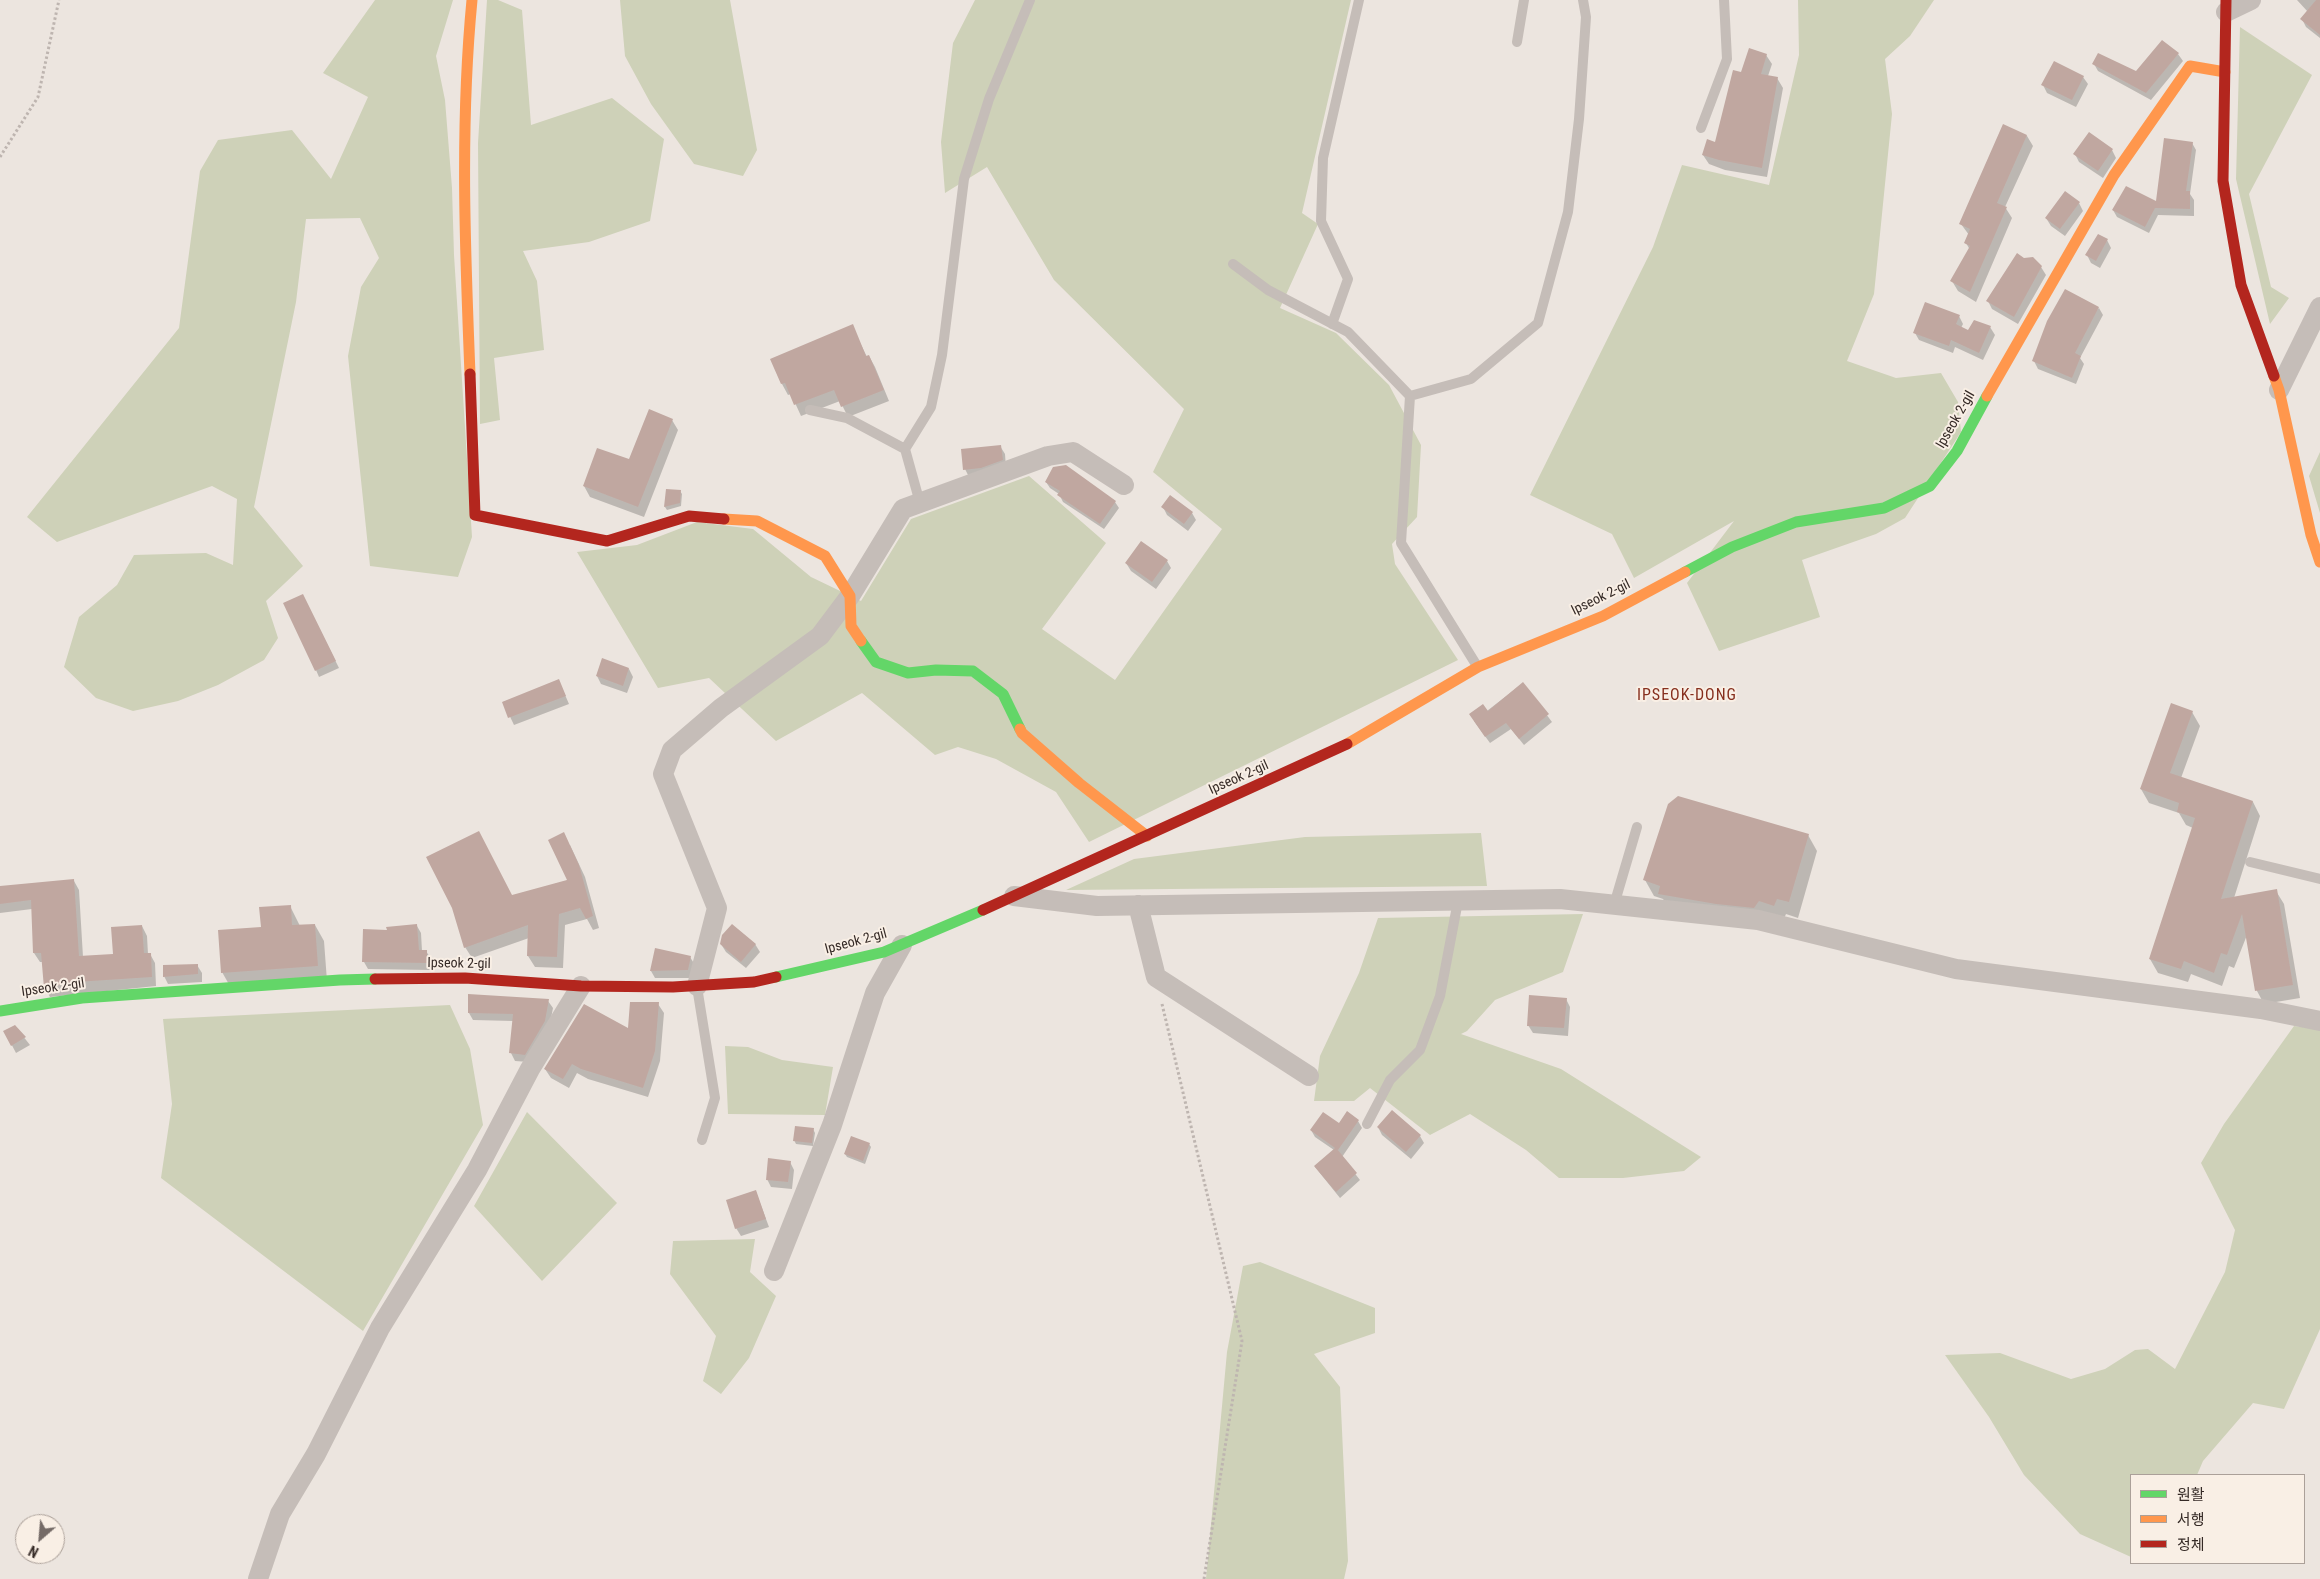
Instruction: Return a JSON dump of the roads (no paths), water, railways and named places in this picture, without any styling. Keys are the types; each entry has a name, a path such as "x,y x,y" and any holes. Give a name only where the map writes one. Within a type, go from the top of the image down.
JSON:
{"street":[{"path":"472,0 469,24 465,148 466,246 475,515 607,541 689,516 757,521 825,556 850,596 851,626 876,662 908,673 936,670 973,671 1003,694 1022,733 1079,783 1147,836"},
{"path":"2251,0 2226,6 2223,181 2241,285 2279,390 2311,535 2320,562"},
{"name":"Ipseok 2-gil","path":"0,1011 82,998 340,980 465,978 581,986 697,986 754,982 884,952 902,945 1339,749 1478,667 1603,616 1732,546 1796,522 1884,508 1930,486 1957,451 2053,278 2114,176 2190,66 2225,72"},
{"path":"2279,390 2320,307"},
{"path":"697,986 717,908 663,774 672,750 721,708 820,636 850,596 903,509 1048,456 1073,452 1124,485"},
{"path":"1014,896 1097,906 1560,899 1758,920 1956,970 2261,1009 2320,1021"},
{"path":"1138,905 1156,977 1309,1076"},
{"path":"774,1271 832,1125 875,993 902,945"},
{"path":"258,1579 280,1514 316,1454 380,1328 477,1170 530,1069 581,986"}],"lane":[{"path":"905,449 931,407 942,355 964,179 989,99 1030,0"},
{"path":"1332,324 1348,279 1321,221 1323,158 1359,0"},
{"path":"1518,42 1524,0"},
{"path":"1410,396 1471,379 1538,323 1568,212 1579,119 1586,26 1582,0"},
{"path":"1701,128 1727,60 1724,0"},
{"path":"1233,264 1268,290 1348,332 1410,396 1401,543 1478,667"},
{"path":"810,410 847,418 905,449 920,503"},
{"path":"1614,905 1637,827"},
{"path":"2250,862 2320,879"},
{"path":"1367,1124 1390,1080 1420,1050 1440,996 1458,901"},
{"path":"697,986 715,1098 702,1140"}],"district":[{"name":"IPSEOK-DONG","path":"1687,696"}]}
